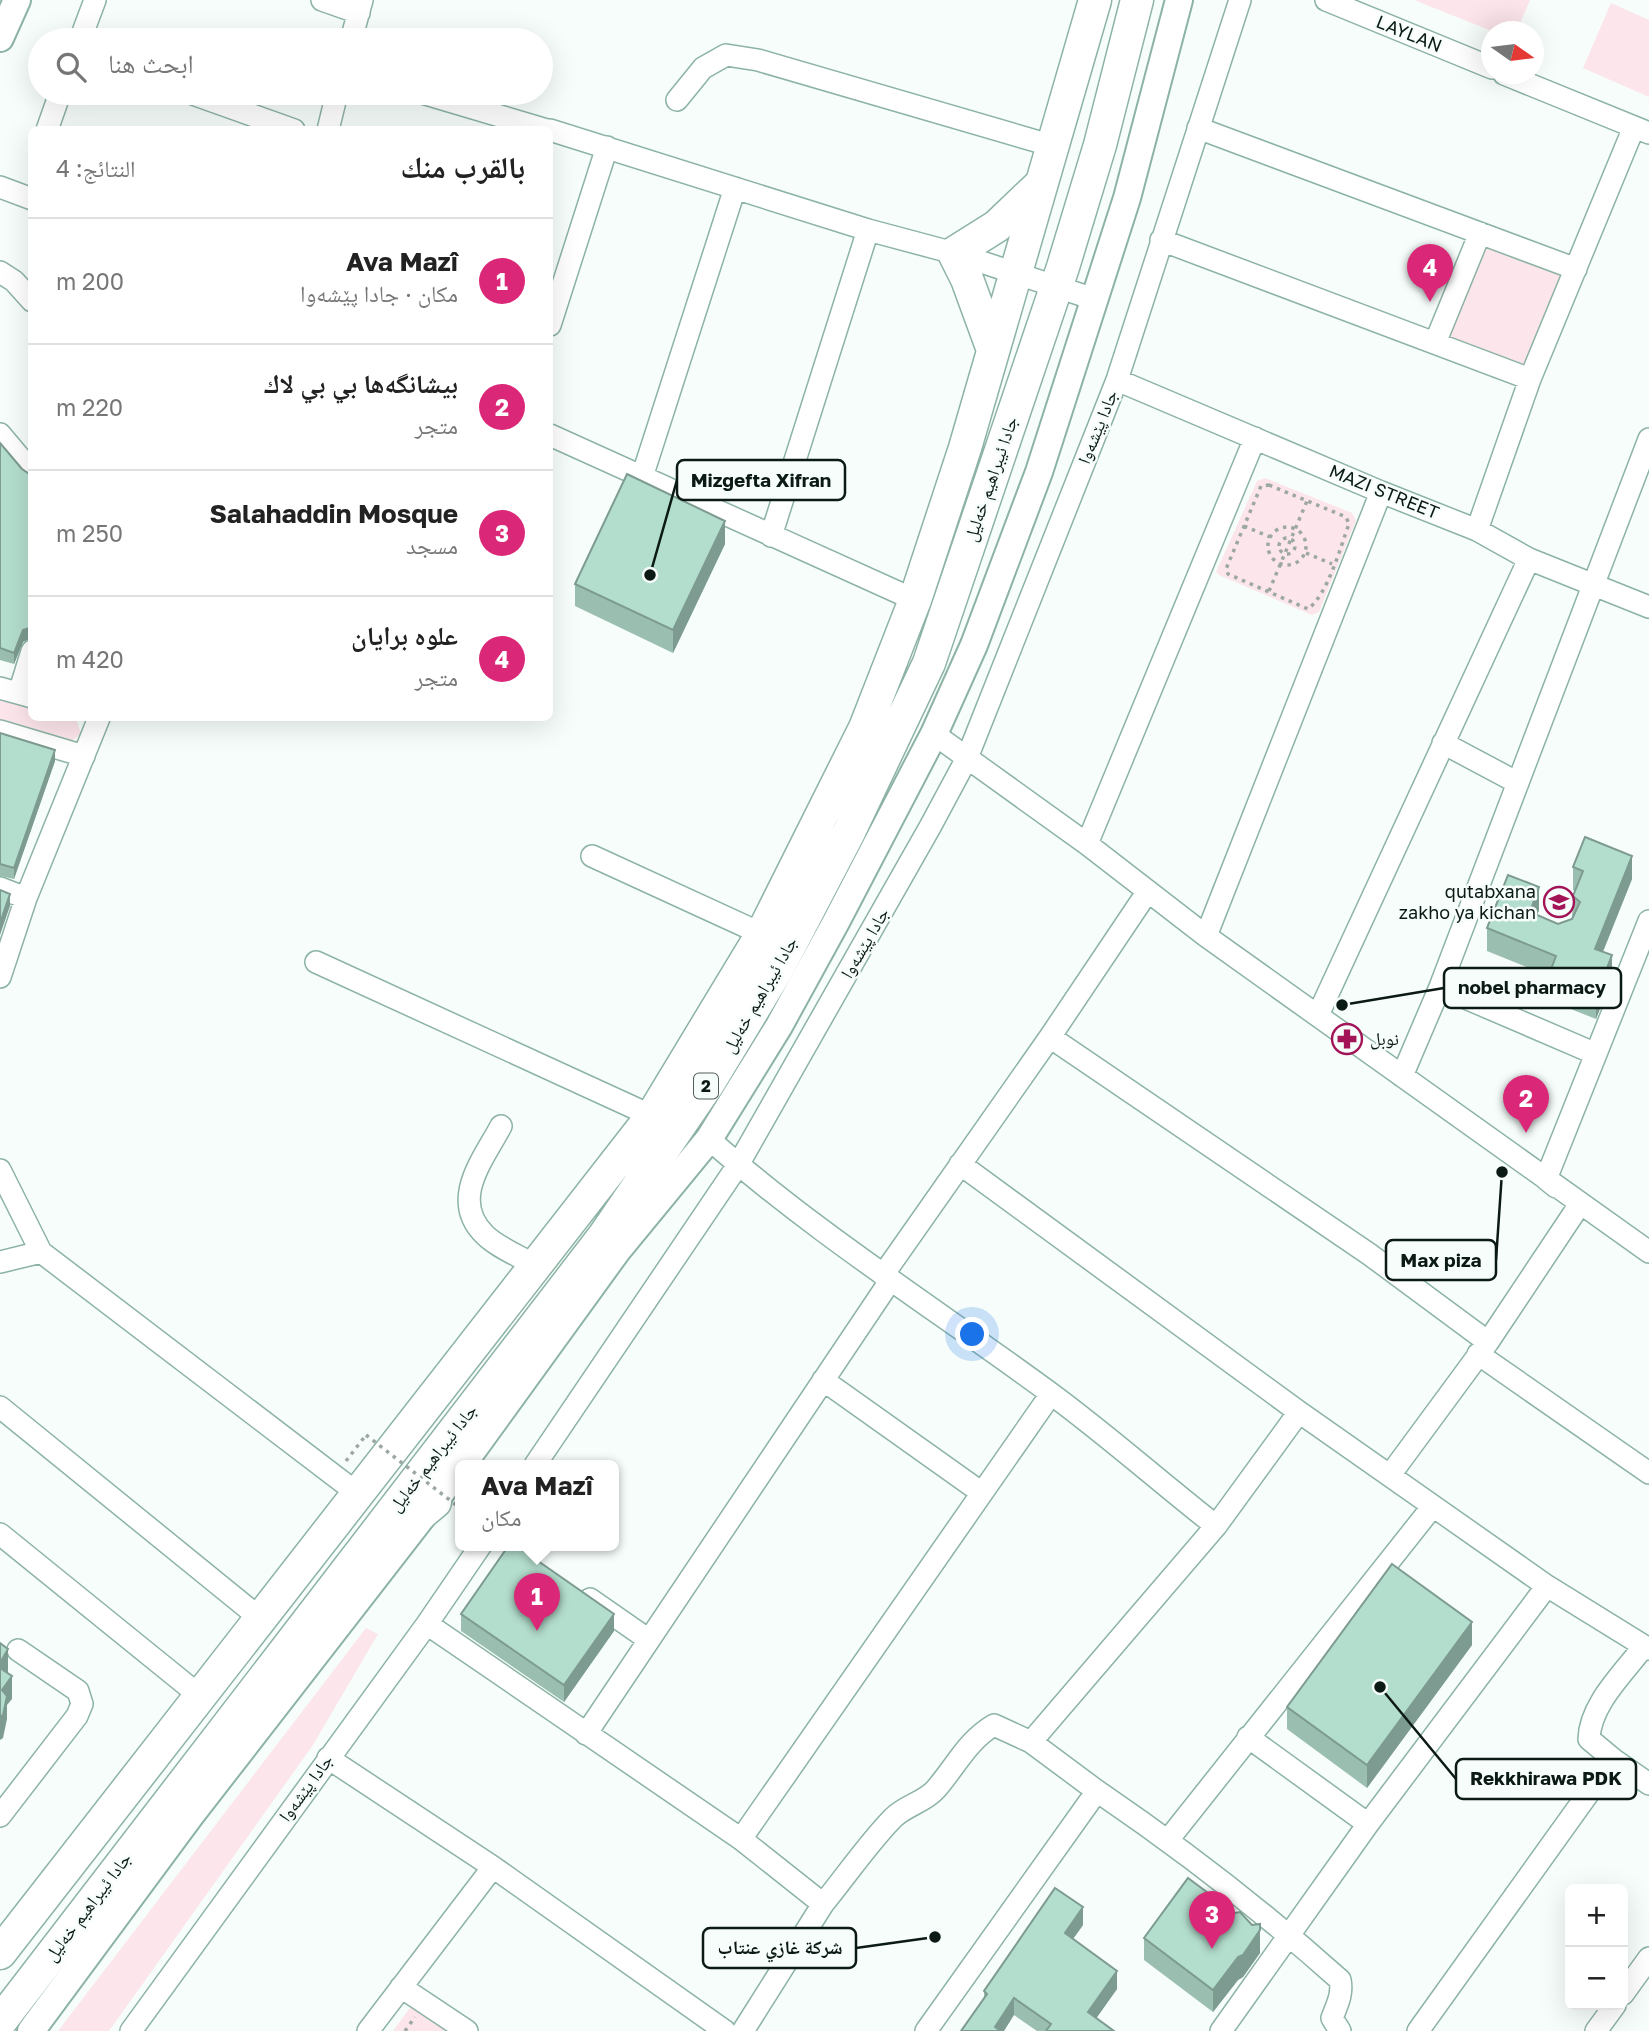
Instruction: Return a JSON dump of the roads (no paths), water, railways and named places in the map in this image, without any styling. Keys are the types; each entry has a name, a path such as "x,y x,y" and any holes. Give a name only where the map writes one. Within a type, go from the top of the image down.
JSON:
{"highway":[{"name":"جادا ئیبراهیم خەلیل","path":"2,1945 261,1619 652,1115 762,934 865,728 915,600 965,448 1095,0"},
{"name":"جادا ئیبراهیم خەلیل","path":"0,2022 604,1236 708,1084 777,970 849,832 929,663 1056,286 1100,145 1137,0"},
{"path":"993,350 967,279 954,253 997,226 1041,184"},
{"path":"323,1600 354,1570 448,1505"}],"main road":[{"path":"0,38 17,0"},
{"name":"جادا ئیبراهیم خەلیل","path":"465,1460 617,1251 709,1139 779,1026 934,734 974,645 1039,472 1127,198 1179,0"},
{"name":"جادا ئیبراهیم خەلیل","path":"31,2031 190,1816 448,1505 455,1484"}],"street":[{"path":"84,28 95,0"},
{"path":"322,0 361,7 355,28"},
{"name":"جادا پێشەوا","path":"538,1460 737,1165 967,758 1117,380 1240,0"},
{"name":"LAYLAN","path":"1326,0 1481,63"},
{"path":"677,100 703,68 726,55 758,60 1053,146"},
{"path":"1477,530 1530,379 1576,269 1642,130 1529,84"},
{"path":"49,126 56,105"},
{"path":"224,105 284,126"},
{"path":"329,126 334,105"},
{"path":"446,105 477,120 520,126"},
{"path":"1198,128 1576,269"},
{"path":"553,131 868,230 954,253 1094,299"},
{"path":"553,316 607,147"},
{"path":"642,477 735,188"},
{"path":"2,193 28,192"},
{"path":"771,536 868,230"},
{"path":"1435,343 1480,233"},
{"path":"1161,240 1530,379"},
{"path":"0,272 14,281 28,297"},
{"name":"MAZI STREET","path":"1117,380 1477,530 1529,559 1649,607"},
{"path":"0,434 28,467"},
{"path":"553,436 915,600"},
{"path":"1087,845 1255,438"},
{"path":"1402,1076 1440,987 1649,439"},
{"path":"1206,936 1342,569 1381,492"},
{"path":"1318,1016 1529,559"},
{"path":"17,693 28,662"},
{"path":"0,976 26,898 98,721"},
{"path":"0,731 84,756"},
{"path":"934,734 1087,845 1206,936 1649,1252"},
{"path":"1443,743 1518,783"},
{"path":"592,856 762,934"},
{"path":"0,888 26,898"},
{"path":"586,1734 823,1380 960,1164 1148,891"},
{"path":"1558,1189 1546,1179 1649,921"},
{"path":"316,962 652,1115"},
{"path":"1440,987 1596,1054"},
{"path":"1050,1037 1369,1254 1483,1348 1649,1473"},
{"path":"501,1126 469,1186 468,1201 475,1223 485,1236 536,1266"},
{"path":"709,1139 737,1165 886,1278 1051,1394 1216,1526"},
{"path":"960,1164 1299,1412 1548,1586 1646,1647 1597,1708 1589,1726 1589,1739 1649,1784"},
{"path":"0,1170 7,1201 41,1252 357,1493"},
{"path":"1390,1475 1483,1348 1580,1204"},
{"path":"0,1262 41,1252"},
{"path":"823,1380 982,1493"},
{"path":"741,1839 1051,1394"},
{"path":"0,1407 261,1619"},
{"path":"1031,1742 1216,1526 1299,1412"},
{"path":"1168,1840 1433,1506"},
{"path":"0,1534 200,1696"},
{"name":"جادا پێشەوا","path":"131,2031 427,1624 477,1551"},
{"path":"570,1585 649,1640"},
{"path":"1221,2031 1368,1824 1548,1586"},
{"path":"427,1624 741,1839 823,1904"},
{"path":"0,1816 77,1716 82,1704 78,1690 18,1650"},
{"path":"743,2031 823,1904 892,1819 905,1806 922,1801 935,1791 978,1735 994,1725 1031,1742 1168,1840 1289,1934 1340,1980 1342,1988 1332,2018 1340,2031"},
{"path":"1248,1737 1368,1824"},
{"path":"328,1758 493,1867 725,2031"},
{"path":"1418,2031 1613,1759"},
{"path":"926,2031 1097,1791"},
{"path":"368,2031 493,1867"},
{"path":"1628,1987 1649,1958"},
{"path":"401,1987 467,2031"},
{"path":"1597,2031 1612,2010"}],"place":[{"name":"علوه برايان","path":"1430,302"},
{"name":"Mizgefta Xifran","path":"650,575"},
{"name":"qutabxana zakho ya kichan","path":"1559,902"},
{"name":"nobel pharmacy","path":"1342,1005"},
{"name":"نوبل","path":"1347,1039"},
{"name":"بيشانگه‌ها بي بي لاك","path":"1526,1133"},
{"name":"Max piza","path":"1502,1172"},
{"name":"Ava Mazî","path":"537,1631"},
{"name":"Rekkhirawa PDK","path":"1380,1687"},
{"name":"شركة غازي عنتاب","path":"935,1937"},
{"name":"Salahaddin Mosque","path":"1212,1949"}]}
